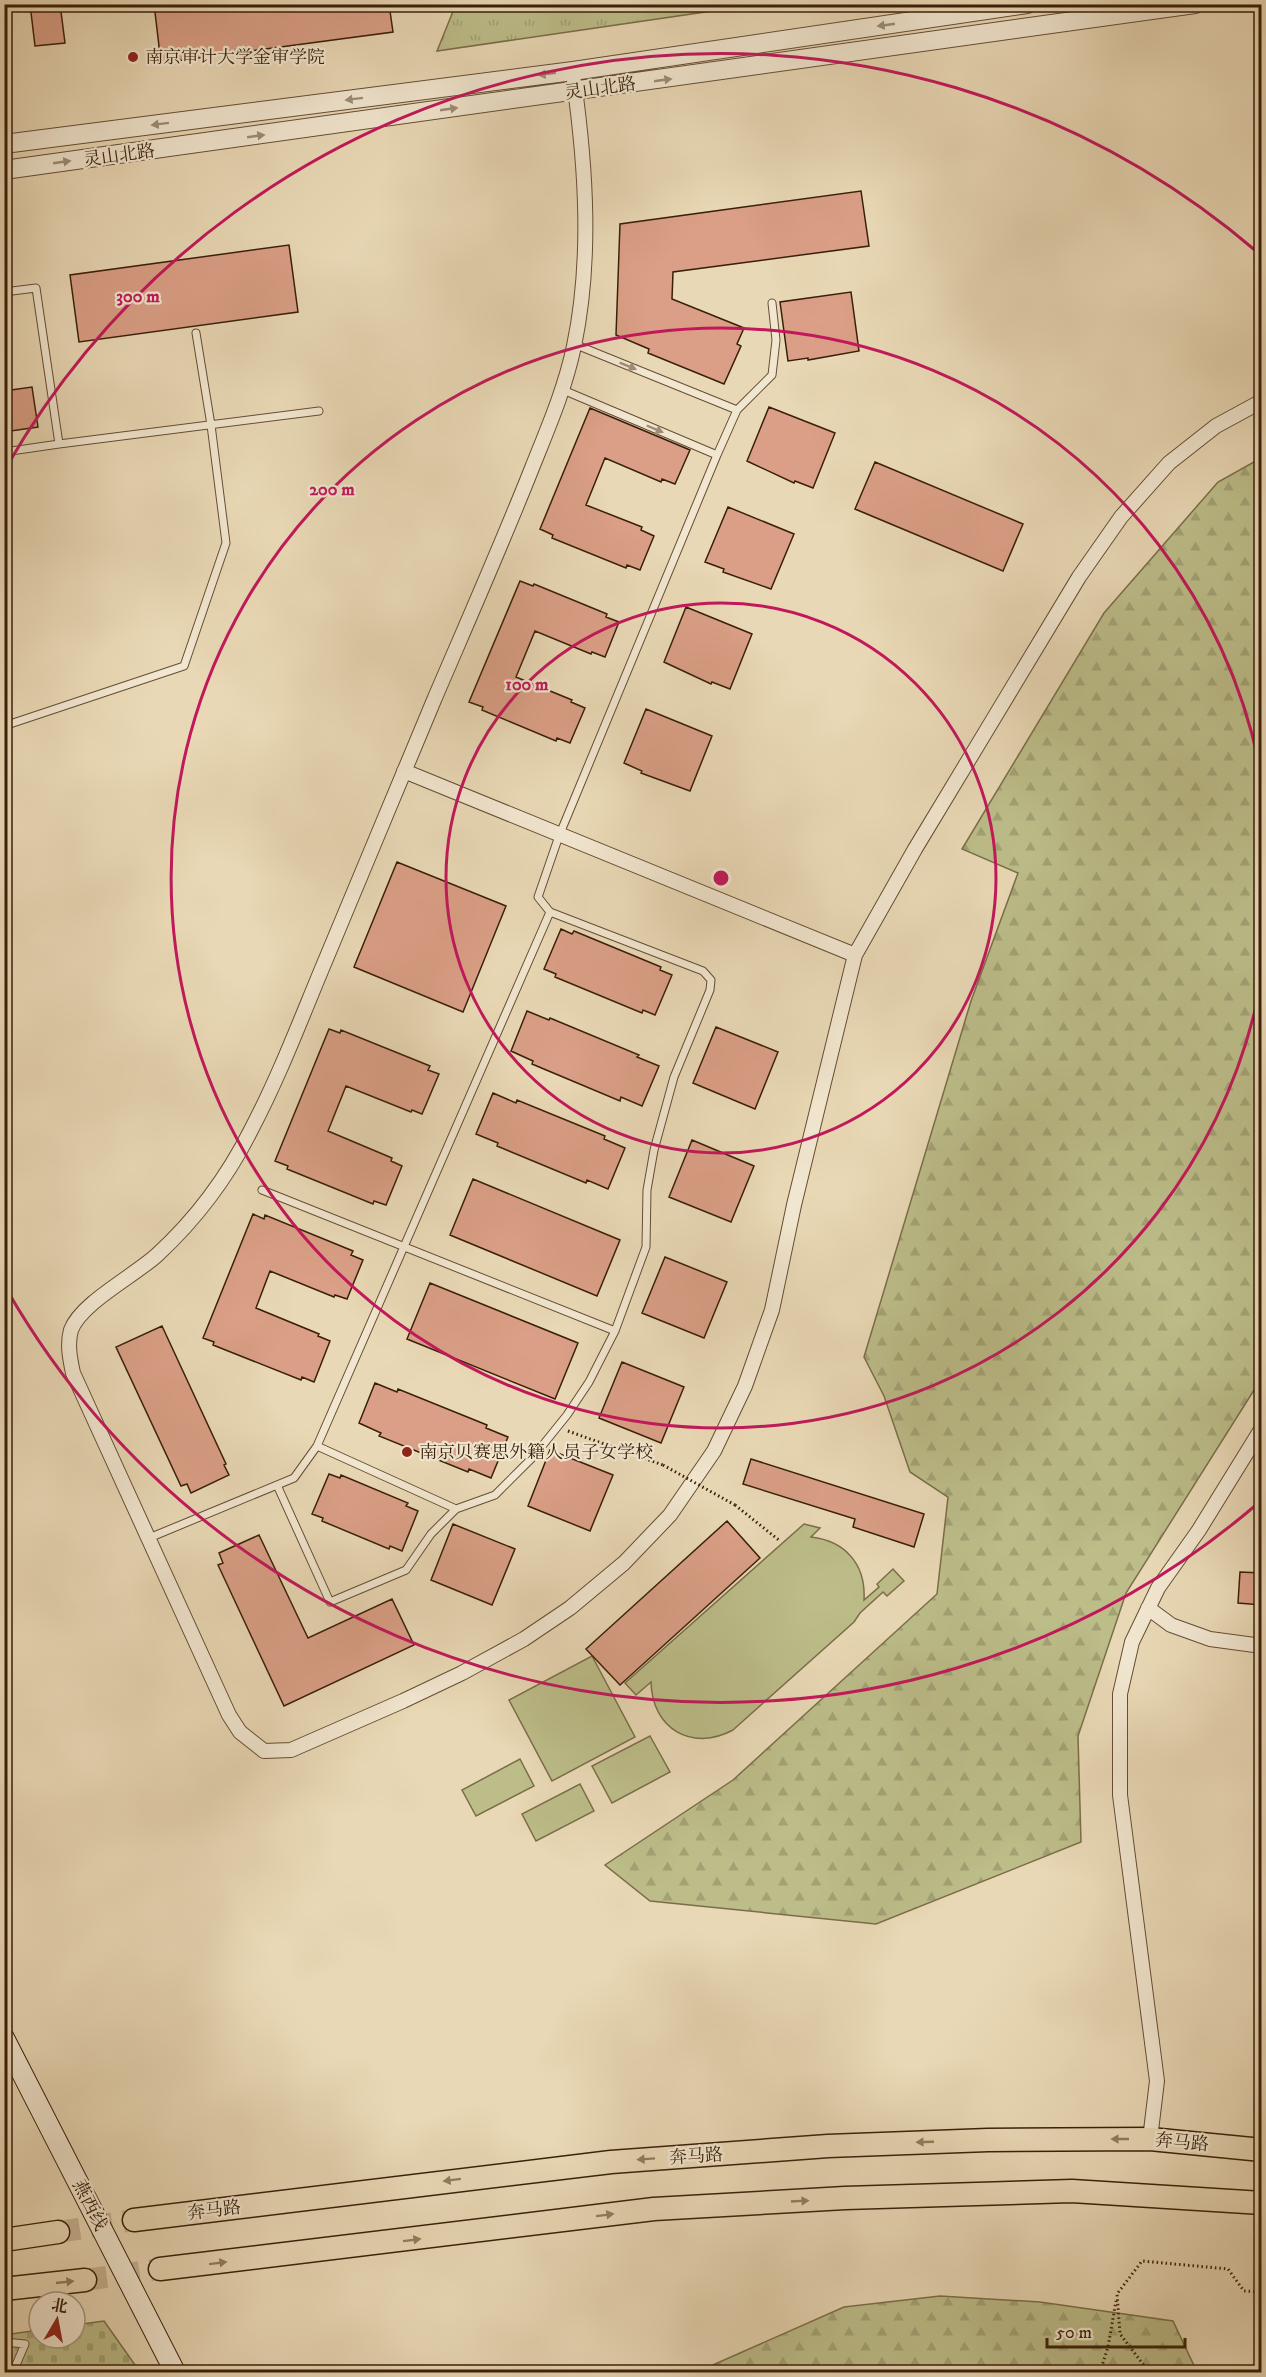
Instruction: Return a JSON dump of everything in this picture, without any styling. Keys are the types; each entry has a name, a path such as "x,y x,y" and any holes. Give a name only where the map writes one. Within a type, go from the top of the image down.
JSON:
{"main road":[{"name":"燕西线","path":"4,2038 175,2373"},
{"name":"奔马路","path":"134,2220 611,2162 862,2145 988,2140 1150,2139 1262,2150"},
{"path":"160,2269 654,2209 846,2198 1072,2191 1262,2203"},
{"path":"4,2240 58,2232"},
{"path":"4,2289 85,2280"}],"street":[{"name":"灵山北路","path":"4,144 573,71 1027,4"},
{"name":"灵山北路","path":"4,170 1195,4"},
{"path":"573,71 583,143 584,268 574,344 563,390 299,1024 254,1126 230,1170 195,1217 132,1276 85,1308 71,1329 69,1351 73,1373 229,1715 240,1732 264,1751 291,1750 462,1673 524,1639 570,1608 624,1563 670,1515 714,1451 745,1386 772,1310 794,1205 855,955 915,849 1079,577 1121,517 1169,463 1216,426 1262,401"},
{"path":"404,771 855,955"},
{"path":"1150,2139 1157,2081 1120,1795 1120,1694 1132,1641 1158,1588 1199,1530 1262,1428"},
{"path":"1148,1608 1171,1625 1210,1640 1262,1646"}],"lane":[{"path":"4,292 36,288 59,444"},
{"path":"277,1485 330,1602 406,1570 432,1534 456,1509 495,1495 534,1456 558,1428 589,1382 615,1331 646,1247 647,1190 657,1139 674,1077 711,990 711,980 703,971 550,912 538,897 559,836 737,410 772,375 776,340 772,303"},
{"path":"4,726 184,666 226,543 211,425 196,333"},
{"path":"574,344 737,410"},
{"path":"563,390 717,455"},
{"path":"4,452 319,411"},
{"path":"149,1538 294,1478 317,1446 550,912"},
{"path":"262,1190 615,1331"},
{"path":"317,1446 456,1509"},
{"path":"4,2342 25,2344 13,2373"}],"path":[{"path":"558,1428 663,1465 735,1505 780,1541"},
{"path":"1100,2373 1108,2347 1117,2294 1142,2260 1228,2269 1244,2291 1262,2292"},
{"path":"1117,2294 1120,2334 1149,2373"}],"green space":[{"path":"456,4 753,4 753,5 437,51"},
{"path":"1261,458 1261,1379 1126,1593 1078,1736 1081,1842 876,1924 650,1901 605,1865 733,1780 937,1594 948,1497 910,1472 884,1396 864,1357 971,1001 1018,873 962,849 1104,613 1218,482"},
{"path":"804,1524 820,1528 811,1537 823,1539 844,1549 851,1557 861,1576 864,1600 879,1587 877,1584 893,1569 904,1581 887,1596 883,1592 860,1613 854,1622 733,1730 718,1736 703,1738 689,1737 677,1732 658,1712 651,1682 636,1695 625,1683"},
{"path":"592,1656 635,1737 552,1781 509,1700"},
{"path":"650,1736 670,1772 612,1803 592,1766"},
{"path":"520,1759 534,1786 476,1816 462,1790"},
{"path":"580,1784 594,1811 536,1841 522,1814"},
{"path":"940,2296 1040,2302 1173,2321 1197,2372 697,2372 844,2307"},
{"path":"104,2321 140,2372 5,2372 4,2335 27,2332 27,2350 87,2350 87,2323"}],"building":[{"path":"30,4 60,4 65,43 35,46"},
{"path":"154,4 389,4 393,32 161,63"},
{"path":"861,191 869,246 673,272 672,299 744,328 737,344 741,346 724,384 648,353 649,349 616,335 620,224"},
{"path":"289,245 298,312 79,342 70,275"},
{"path":"851,292 859,351 788,361 780,302"},
{"path":"32,387 38,427 4,432 4,391"},
{"path":"769,407 835,433 813,488 795,481 794,483 747,461"},
{"path":"590,408 690,450 675,484 662,479 661,482 605,458 586,505 642,527 641,530 654,536 640,570 627,565 626,568 552,538 553,535 540,529"},
{"path":"875,462 1023,524 1003,571 855,509"},
{"path":"728,507 794,534 771,589 723,572 724,569 705,562"},
{"path":"520,581 533,586 534,584 607,614 606,617 619,622 605,657 592,652 591,654 535,631 516,677 572,700 571,702 585,708 570,743 557,738 556,741 482,710 483,707 469,702"},
{"path":"686,607 752,634 730,689 712,682 711,684 664,662"},
{"path":"646,709 712,736 690,791 641,773 642,771 624,763"},
{"path":"397,862 506,906 463,1012 354,967"},
{"path":"561,929 572,934 574,931 661,967 660,970 672,975 655,1015 643,1010 642,1013 555,977 556,974 544,969"},
{"path":"527,1011 549,1020 550,1018 639,1055 637,1057 659,1066 642,1106 621,1097 620,1101 532,1064 533,1061 511,1051"},
{"path":"716,1027 778,1052 755,1109 693,1083"},
{"path":"329,1029 340,1033 341,1030 430,1066 428,1070 439,1074 422,1114 412,1110 411,1112 346,1086 328,1131 392,1158 391,1161 402,1166 386,1205 374,1201 373,1204 287,1169 288,1166 275,1161"},
{"path":"493,1093 516,1103 517,1100 605,1136 604,1139 625,1148 608,1189 587,1180 586,1183 497,1146 498,1143 476,1134"},
{"path":"692,1140 754,1166 731,1222 669,1197"},
{"path":"473,1179 620,1240 597,1296 450,1235"},
{"path":"253,1214 264,1219 265,1215 353,1251 351,1255 363,1260 347,1299 335,1295 334,1297 270,1271 256,1308 319,1334 318,1336 330,1341 314,1382 302,1377 301,1380 213,1345 214,1342 203,1338"},
{"path":"665,1257 727,1282 704,1338 642,1313"},
{"path":"430,1283 578,1343 555,1399 407,1339"},
{"path":"162,1326 229,1475 191,1493 187,1484 181,1486 116,1347"},
{"path":"622,1362 684,1387 661,1443 599,1418"},
{"path":"375,1383 397,1392 398,1389 487,1425 486,1428 508,1437 491,1478 469,1469 468,1472 379,1436 381,1433 359,1423"},
{"path":"550,1450 613,1475 590,1531 528,1506"},
{"path":"751,1459 924,1514 914,1547 853,1527 855,1519 743,1484"},
{"path":"329,1474 340,1478 341,1475 408,1503 406,1506 418,1511 402,1551 390,1546 389,1549 322,1521 323,1518 312,1514"},
{"path":"727,1521 760,1558 620,1685 586,1649"},
{"path":"453,1524 515,1549 492,1605 431,1580"},
{"path":"259,1535 308,1638 392,1599 414,1645 284,1706 218,1565 223,1563 219,1553"},
{"path":"1240,1572 1262,1573 1262,1605 1238,1603"}],"tunnel":[{"path":"58,2232 134,2220"},
{"path":"85,2280 160,2269"}],"place":[{"name":"南京审计大学金审学院","path":"133,57"},
{"name":"南京贝赛思外籍人员子女学校","path":"407,1452"}]}
